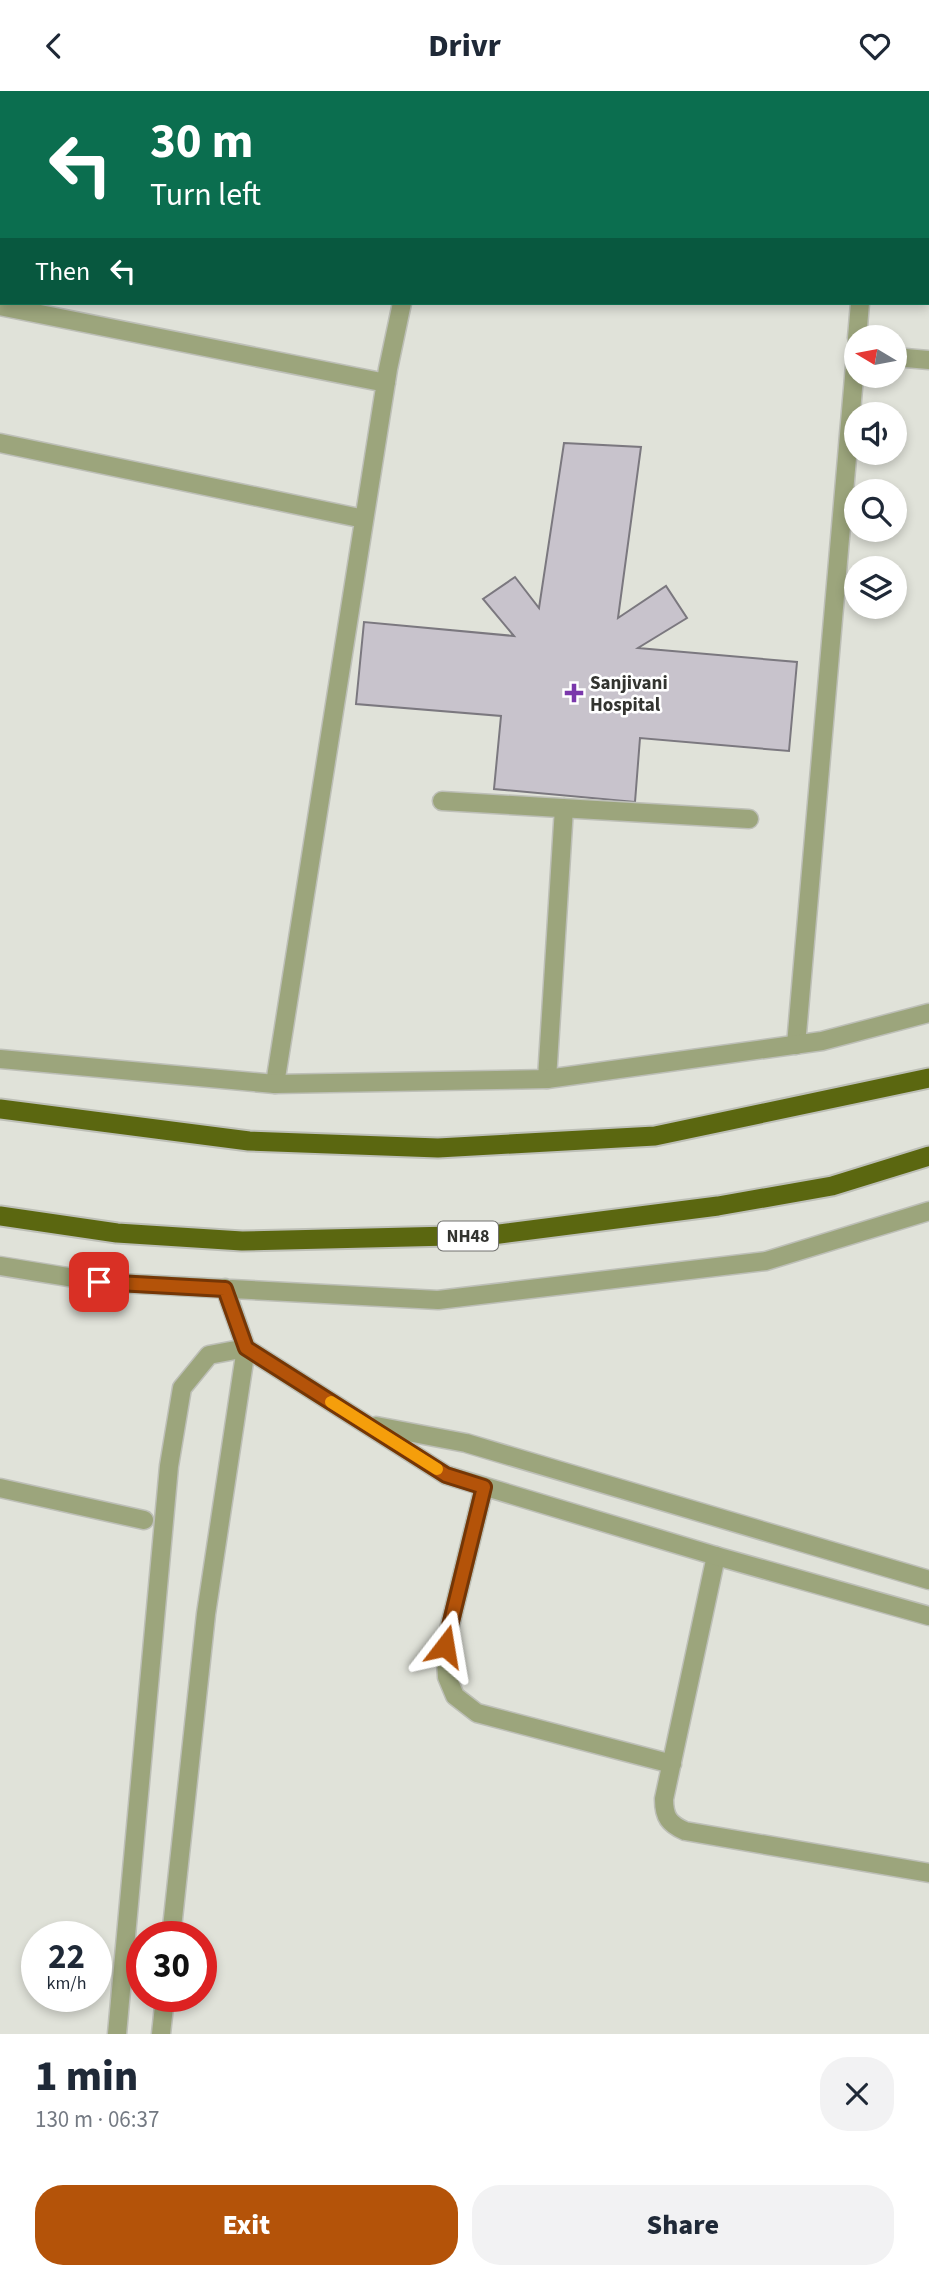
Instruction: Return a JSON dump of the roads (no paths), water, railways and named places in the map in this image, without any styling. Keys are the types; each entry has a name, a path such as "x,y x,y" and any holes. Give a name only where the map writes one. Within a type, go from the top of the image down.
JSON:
{"highway":[{"path":"0,1109 250,1140 438,1148 655,1136 929,1079"},
{"name":"NH48","path":"0,1216 117,1233 242,1241 492,1235 718,1206 819,1188 929,1156"}],"street":[{"path":"275,1084 386,383 402,305"},
{"path":"858,325 860,305"},
{"path":"0,306 386,383"},
{"path":"907,358 929,360"},
{"path":"796,1045 853,389"},
{"path":"0,443 364,519"},
{"path":"442,801 749,819"},
{"path":"547,1079 564,808"},
{"path":"0,1059 275,1084 547,1079 822,1041 929,1013"},
{"path":"0,1266 99,1282 438,1300 766,1261 929,1211"},
{"path":"174,1921 206,1614 246,1348 225,1289"},
{"path":"117,2034 169,1466 182,1388 209,1355 246,1348 446,1475 929,1616"},
{"path":"366,1424 466,1443 929,1580"},
{"path":"484,1487 445,1646 447,1677 455,1696 477,1713 672,1764"},
{"path":"0,1488 144,1520"},
{"path":"716,1556 664,1800 664,1812 671,1825 685,1831 929,1873"},
{"path":"161,2034 163,2012"}],"place":[{"name":"Sanjivani Hospital","path":"574,693"}]}
